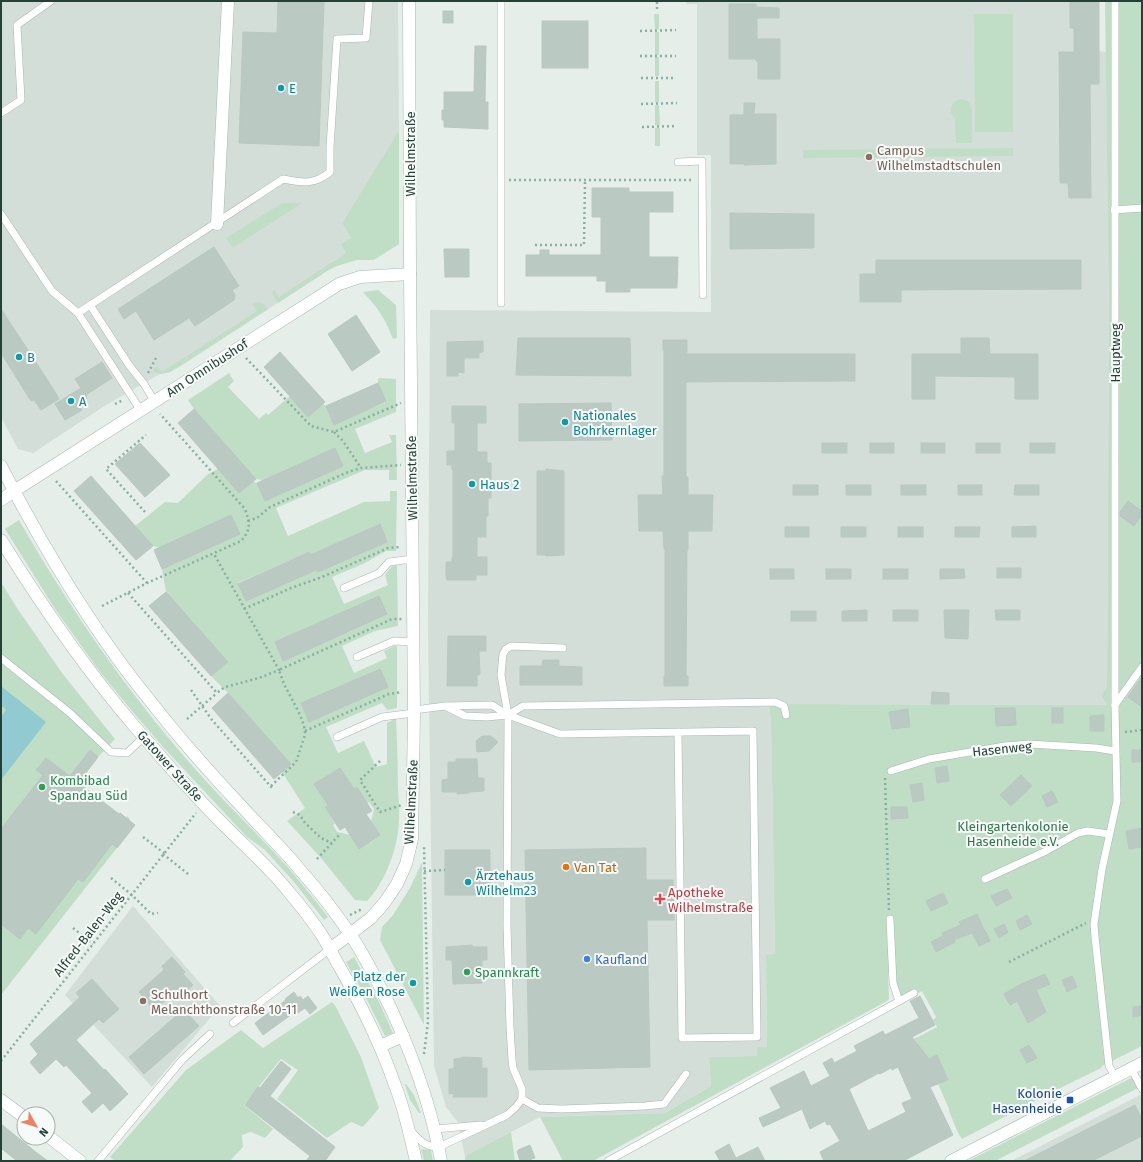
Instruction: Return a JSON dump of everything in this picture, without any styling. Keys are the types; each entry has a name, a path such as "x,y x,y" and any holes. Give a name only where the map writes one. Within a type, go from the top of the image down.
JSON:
{"street":[{"path":"217,224 228,1"},
{"name":"Wilhelmstraße","path":"330,949 371,918 386,902 397,884 406,864 412,838 414,642 409,1"},
{"name":"Am Omnibushof","path":"14,491 339,284 360,277 410,274"},
{"name":"Gatower Straße","path":"1,466 41,540 83,608 126,670 150,702 204,765 303,872 350,934"},
{"path":"1,500 14,491"},
{"name":"Gatower Straße","path":"1,540 50,616 81,660 144,738 222,823 256,856 289,892 319,930 330,949"},
{"path":"350,934 379,984 404,1036 421,1081 435,1129 441,1161"},
{"path":"330,949 358,1000 380,1046 397,1089 416,1161"},
{"path":"380,1046 404,1036"},
{"path":"951,1161 1137,1065"},
{"path":"1,1100 16,1111"},
{"path":"56,1142 80,1161"}],"lane":[{"path":"1,113 21,100 17,25 51,1"},
{"path":"78,313 284,179 300,182 317,181 330,172 330,147 337,39 366,38 369,1"},
{"path":"501,1 501,303"},
{"name":"Hauptweg","path":"1115,1 1115,751 1117,800 1102,869 1094,924 1094,937 1109,1066 1115,1076"},
{"path":"678,162 702,161 703,295"},
{"path":"1114,210 1142,208"},
{"path":"1,214 52,291 78,313 141,411"},
{"path":"90,305 155,402"},
{"path":"344,588 379,573 389,562 413,559"},
{"path":"357,657 394,641 414,642"},
{"path":"408,1128 427,1146 439,1147 507,1115 522,1099 522,1089 513,1068 510,1027 507,925 508,715 501,675 503,654 506,649 511,646 563,648"},
{"path":"1,658 70,713 111,752 127,753 144,738"},
{"path":"1115,705 1142,667"},
{"path":"445,706 465,716 487,717 508,715 523,706 775,702 784,706 786,715"},
{"path":"337,737 382,717 445,706 492,705 508,715 560,734 678,732 753,731 757,1037 682,1038 678,732"},
{"name":"Hasenweg","path":"891,771 929,759 1005,746 1029,744 1096,748 1115,751"},
{"path":"984,880 1046,851 1078,833 1088,831 1110,834"},
{"path":"890,919 893,983 899,1001"},
{"path":"233,1022 330,949"},
{"path":"608,1161 914,993"},
{"path":"98,1161 182,1060 210,1034"},
{"path":"1137,1065 1142,1090"},
{"path":"522,1099 538,1108 561,1109 664,1104 686,1074"},
{"path":"435,1129 487,1124"}],"path":[{"path":"657,1 657,9"},
{"path":"640,31 676,30"},
{"path":"640,56 676,56"},
{"path":"641,78 676,78"},
{"path":"641,104 677,103"},
{"path":"642,127 677,126"},
{"path":"501,180 702,180"},
{"path":"535,245 584,245 585,180"},
{"path":"148,373 157,356"},
{"path":"246,358 311,426 334,432 343,441 361,468"},
{"path":"334,432 401,403"},
{"path":"102,606 147,583 241,541 247,534 248,521 245,509 160,414"},
{"path":"144,512 106,469 146,435"},
{"path":"248,521 257,518 270,507 348,472 361,468 402,465"},
{"path":"56,481 147,583"},
{"path":"244,609 388,548 402,547"},
{"path":"191,690 212,720 271,787 296,762 305,731 279,670 214,554"},
{"path":"128,593 217,693"},
{"path":"187,719 225,687 259,678 392,619 402,619"},
{"path":"305,731 389,694 402,692"},
{"path":"1115,734 1142,730"},
{"path":"380,761 360,780 380,812 402,805"},
{"path":"890,919 885,775 891,771"},
{"path":"293,812 300,815 305,823 321,838 332,843"},
{"name":"Alfred-Balen-Weg","path":"1,1062 196,813"},
{"path":"317,860 340,834"},
{"path":"143,837 188,874"},
{"path":"424,871 445,870"},
{"path":"111,878 132,894 151,914 158,913"},
{"path":"1009,962 1085,923 1094,924"},
{"path":"73,928 93,944"}],"shaded area":[{"path":"1,1 398,1 399,130 342,223 351,238 347,253 333,261 327,271 178,368 170,372 160,374 103,407 33,453 18,449 1,417"},
{"path":"686,1 1099,1 1099,51 1106,52 1109,313 1107,686 1101,695 1107,705 769,704 771,721 775,955 766,955 767,1047 757,1056 709,1057 711,1086 665,1113 540,1117 465,1156 457,1121 446,1107 434,1066 428,628 430,310 711,312 711,155 697,155 697,4 686,4"},
{"name":"Schulhort Melanchthonstraße 10-11","path":"133,906 220,1006 152,1087 65,995"},
{"path":"1142,1094 1142,1161 1011,1161"}],"green space":[{"name":"Kleingartenkolonie Hasenheide e.V.","path":"1105,1 1142,1 1142,1046 962,1139 958,1133 927,1059 925,1059 914,1038 937,1027 933,1020 936,1017 922,991 903,1001 888,972 889,999 887,1001 593,1161 563,1161 540,1117 665,1113 711,1086 709,1057 757,1056 757,1047 767,1047 766,955 775,954 771,721 769,704 1107,705 1101,695 1107,686 1109,313"},
{"path":"654,14 659,14 659,29 655,29"},
{"path":"974,14 1013,14 1013,132 975,132"},
{"path":"655,32 659,32 659,55 655,55"},
{"path":"655,57 659,57 659,76 655,76"},
{"path":"655,81 659,81 659,102 655,102"},
{"path":"959,99 967,101 972,108 972,143 956,143 955,119 951,113 951,107 954,102"},
{"path":"655,105 659,105 660,125 655,125"},
{"path":"655,128 660,128 660,146 655,146"},
{"path":"399,130 399,244 374,260 357,260 337,266 278,303 272,293 274,289 279,297 346,253 341,244 351,238 342,223"},
{"path":"1013,148 1013,156 803,158 803,150"},
{"path":"282,203 302,203 233,248 226,238"},
{"path":"378,290 396,305 397,338 393,339 381,314 363,292"},
{"path":"258,302 264,304 268,309 170,372 160,374 153,372 154,368 157,366 162,372 257,311 252,304"},
{"path":"229,373 234,381 228,387 259,419 266,413 268,415 290,396 323,404 326,406 334,424 386,402 378,383 378,378 396,379 396,412 355,429 365,453 392,442 389,435 396,435 397,480 389,480 389,470 365,470 276,508 288,536 364,502 390,501 390,491 397,491 396,551 386,551 363,564 332,577 344,604 388,585 385,575 392,566 397,565 398,626 375,631 342,646 354,673 387,658 384,651 397,646 397,708 387,710 382,703 326,727 338,753 364,741 376,767 387,764 387,723 396,718 399,810 398,832 391,860 383,878 367,901 355,900 321,858 287,821 305,808 282,772 291,764 211,676 228,662 166,592 162,569 239,534 231,516 160,548 153,546 135,526 165,502 178,503 208,474 218,469 257,483 265,501 343,466 335,448 263,480 256,479 194,409 188,400","holes":["379,524 387,542 318,572 316,570 246,601 238,583 308,552 310,555","379,596 387,614 283,660 275,642","379,669 387,687 309,722 301,703","341,769 354,789 357,787 367,803 369,802 374,809 371,822 380,835 359,849 351,835 337,832 333,825 335,824 325,807 328,805 314,784 333,772 334,773"]},
{"path":"19,520 77,615 119,675 200,775 284,863 328,917 324,920 294,882 265,850 247,837 164,748 100,672 55,609 5,529"},
{"name":"Kombibad Spandau Süd","path":"1,582 62,673 115,739 98,757 79,783 119,814 126,818 127,816 135,825 1,995"},
{"name":"Platz der Weißen Rose","path":"422,862 424,1025 380,940 382,927 393,915 400,904 411,886"},
{"path":"354,957 379,1002 393,1033 385,1036 346,962"},
{"path":"332,1002 336,1007 361,1057 379,1108 363,1127 351,1122 327,1138 277,1099 298,1070 281,1059 244,1105 273,1129 265,1138 251,1132 242,1135 243,1147 230,1161 115,1161 110,1157 186,1070 241,1030 263,1048"},
{"path":"1133,1077 1138,1088 995,1161 968,1161"},
{"path":"406,1084 414,1095 421,1113 419,1113 410,1100 405,1085"},
{"path":"511,1132 515,1161 465,1161 465,1156"},
{"path":"421,1149 431,1150 433,1161 424,1161"}],"water":[{"path":"1,686 46,722 1,780 1,717 6,710 1,705"}],"building":[{"name":"E","path":"278,1 324,1 319,146 239,143 243,32 277,33"},
{"path":"1070,1 1099,1 1099,84 1090,84 1091,198 1069,198 1068,183 1060,183 1059,52 1074,52 1074,28 1070,28"},
{"path":"729,4 756,4 756,7 779,8 779,18 757,18 757,39 780,39 780,79 758,79 758,61 756,61 756,59 729,59"},
{"path":"443,11 453,11 453,23 443,23"},
{"path":"542,21 588,21 588,68 542,68"},
{"path":"475,46 486,46 485,102 488,102 488,129 444,127 442,110 444,110 444,92 474,92"},
{"path":"744,103 755,103 754,114 776,114 776,164 730,164 730,115 744,115"},
{"path":"592,188 629,188 629,192 673,192 673,212 649,212 649,257 678,257 677,288 630,288 630,292 606,292 606,281 597,281 597,276 526,276 526,255 540,255 540,250 549,250 549,255 601,255 601,217 592,217"},
{"path":"730,213 814,214 814,248 730,249"},
{"path":"214,247 239,286 232,290 235,295 234,300 195,326 189,318 154,340 136,311 124,319 118,309"},
{"path":"444,249 469,249 469,277 445,277"},
{"path":"876,260 1081,260 1081,289 901,290 901,302 860,302 860,274 876,274"},
{"name":"B","path":"1,309 59,399 41,410 34,400 31,401 1,353"},
{"path":"356,315 380,352 352,371 328,334"},
{"path":"518,338 630,338 631,376 516,375"},
{"path":"961,338 989,338 990,354 1038,354 1038,399 1015,399 1015,377 935,376 935,399 912,399 912,354 961,354"},
{"path":"663,340 687,340 687,354 855,354 855,381 686,382 686,477 688,477 688,495 713,495 712,531 688,531 686,676 688,676 688,686 664,686 665,549 663,531 639,531 638,495 663,495"},
{"path":"483,341 483,352 479,353 479,358 464,358 464,373 458,372 458,376 447,376 447,342"},
{"path":"280,352 325,402 308,417 264,367"},
{"path":"102,362 112,378 86,395 87,398 78,404 82,410 65,420 55,404 81,388 75,379"},
{"path":"378,383 386,401 334,425 326,406"},
{"name":"Nationales Bohrkernlager","path":"611,403 612,440 519,441 519,404"},
{"name":"Haus 2","path":"452,406 486,406 486,423 477,423 477,452 487,452 487,463 491,463 491,498 488,498 486,537 477,537 477,557 487,557 487,575 476,575 476,580 447,580 446,575 446,562 452,562 453,557 453,470 452,465 447,465 447,451 455,451 455,423 452,423"},
{"path":"194,409 256,479 239,493 178,423"},
{"path":"140,443 170,475 145,497 115,464"},
{"path":"822,443 847,443 847,453 822,453"},
{"path":"870,443 894,443 894,453 870,453"},
{"path":"921,443 945,443 945,453 921,453"},
{"path":"976,443 1000,443 1000,453 976,453"},
{"path":"1030,443 1055,443 1055,453 1030,453"},
{"path":"335,448 343,466 265,501 257,483"},
{"path":"546,469 564,471 564,555 537,555 537,471 546,471"},
{"path":"91,476 153,546 136,560 74,491"},
{"path":"793,485 818,485 818,495 793,495"},
{"path":"846,485 871,485 871,495 846,495"},
{"path":"901,485 926,485 926,495 901,495"},
{"path":"958,485 982,485 982,495 958,495"},
{"path":"1015,485 1039,485 1039,495 1014,495"},
{"path":"1128,501 1142,511 1142,515 1134,526 1120,516 1120,512"},
{"path":"231,515 240,534 162,569 154,550"},
{"path":"380,524 387,542 318,572 316,570 246,601 238,584 309,552 310,555"},
{"path":"1036,526 1036,537 1012,537 1012,527"},
{"path":"785,527 809,527 809,537 785,537"},
{"path":"841,527 866,527 866,537 841,537"},
{"path":"898,527 923,527 923,537 898,537"},
{"path":"955,527 980,527 979,537 955,537"},
{"path":"997,568 1021,568 1021,578 997,578"},
{"path":"770,569 794,569 794,579 770,579"},
{"path":"826,569 851,569 851,579 826,579"},
{"path":"883,569 908,569 908,579 883,579"},
{"path":"940,569 964,569 965,578 940,579"},
{"path":"166,592 228,662 211,676 149,606"},
{"path":"379,596 387,614 283,661 275,642"},
{"path":"867,610 867,621 842,621 842,611"},
{"path":"893,610 918,610 918,621 893,621"},
{"path":"944,610 969,610 968,639 945,638"},
{"path":"995,610 1020,610 1020,620 996,620"},
{"path":"791,611 816,611 816,621 791,621"},
{"path":"448,636 486,636 486,651 479,651 480,674 477,675 477,686 447,686"},
{"path":"543,660 559,660 559,666 582,667 582,685 520,685 520,666 542,666"},
{"path":"380,669 388,687 309,722 301,703"},
{"path":"1142,677 1142,707 1128,697"},
{"path":"932,692 949,693 949,704 931,704"},
{"path":"228,693 291,764 274,779 212,708"},
{"path":"995,708 1015,708 1016,725 996,726"},
{"path":"1052,708 1063,708 1063,723 1052,723"},
{"path":"908,709 910,727 892,729 889,712"},
{"path":"1104,715 1104,731 1090,731 1090,716"},
{"path":"482,736 491,736 498,742 489,751 477,752 476,741"},
{"path":"90,750 98,757 78,783 135,825 117,848 112,844 83,882 78,879 36,934 28,928 20,939 1,924 1,829 43,775 36,770 46,758 70,776"},
{"path":"1132,750 1142,750 1142,762 1132,762"},
{"path":"456,759 477,759 478,778 484,778 484,791 457,794 457,792 442,792 442,780 448,779 448,762 456,762"},
{"path":"947,766 949,781 937,783 935,768"},
{"path":"340,768 354,789 357,787 372,811 366,814 380,835 359,849 345,827 340,830 325,807 328,805 314,784"},
{"path":"1021,775 1032,786 1011,806 1000,795"},
{"path":"922,783 924,800 913,802 910,785"},
{"path":"1052,791 1058,802 1047,807 1042,796"},
{"path":"891,807 907,807 908,818 891,819"},
{"path":"1142,828 1142,847 1129,849 1126,831"},
{"name":"Kaufland","path":"646,848 646,880 673,880 674,920 647,920 650,1067 529,1070 525,850"},
{"name":"Ärztehaus Wilhelm23","path":"445,850 490,850 490,895 445,895"},
{"path":"1007,889 1012,898 996,906 991,896"},
{"path":"943,893 948,903 931,911 926,901"},
{"path":"977,914 990,941 979,946 972,933 954,940 955,942 936,952 931,942 943,936 942,933 961,925 959,922"},
{"path":"1027,915 1032,924 1020,930 1016,921"},
{"path":"1004,924 1008,932 999,938 994,929"},
{"name":"Spannkraft","path":"472,945 473,947 487,947 487,960 482,960 482,983 453,984 452,960 446,960 446,947"},
{"path":"172,957 185,972 183,974 193,985 180,996 176,991 154,1010 139,992 164,970 162,966"},
{"path":"1045,974 1050,984 1036,990 1046,1012 1028,1023 1017,1001 1010,1005 1004,994 1019,985"},
{"path":"1072,976 1077,987 1067,992 1062,980"},
{"path":"92,979 119,1009 103,1023 99,1019 76,1040 128,1094 110,1111 103,1103 92,1113 82,1102 92,1093 66,1065 64,1067 56,1059 40,1074 30,1062 38,1054 30,1044 80,997 76,993"},
{"path":"294,992 298,998 300,996 303,1000 308,996 317,1008 310,1014 305,1008 296,1014 295,1012 263,1035 255,1023 286,1000 285,999"},
{"path":"920,996 935,1025 912,1037 929,1059 937,1055 948,1080 930,1087 953,1135 903,1161 824,1161 820,1152 840,1141 830,1124 827,1125 825,1121 810,1129 802,1109 763,1127 759,1118 781,1108 770,1088 804,1071 811,1086 830,1076 823,1063 832,1058 834,1063 857,1051 854,1046 883,1031 885,1035 919,1018 910,1001","holes":["898,1067 912,1099 902,1103 906,1112 868,1131 849,1089 879,1073 880,1074 891,1068 892,1070"]},
{"path":"1141,1006 1142,1015 1133,1017 1133,1007"},
{"path":"184,1009 199,1026 144,1074 129,1057"},
{"path":"1029,1045 1037,1058 1027,1063 1020,1050"},
{"path":"462,1057 482,1058 482,1068 487,1068 487,1097 453,1097 454,1093 449,1094 449,1069 454,1069 454,1059"},
{"path":"281,1061 291,1069 270,1096 335,1147 325,1161 306,1161 310,1156 245,1105 258,1087 260,1088"},
{"path":"1135,1105 1142,1119 1142,1136 1092,1161 1024,1161"},
{"path":"1,1124 16,1136 16,1146 28,1146 48,1161 17,1161 1,1148"},
{"path":"729,1144 736,1158 758,1147 765,1161 720,1161 715,1152"},
{"path":"530,1145 535,1158 520,1161 517,1151"}],"place":[{"name":"E","path":"281,88"},
{"name":"Campus Wilhelmstadtschulen","path":"869,157"},
{"name":"B","path":"19,357"},
{"name":"A","path":"71,401"},
{"name":"Nationales Bohrkernlager","path":"565,422"},
{"name":"Haus 2","path":"472,484"},
{"name":"Kombibad Spandau Süd","path":"42,787"},
{"name":"Van Tat","path":"566,867"},
{"name":"Ärztehaus Wilhelm23","path":"468,882"},
{"name":"Apotheke Wilhelmstraße","path":"660,899"},
{"name":"Kaufland","path":"587,959"},
{"name":"Spannkraft","path":"467,972"},
{"name":"Platz der Weißen Rose","path":"413,983"},
{"name":"Schulhort Melanchthonstraße 10-11","path":"143,1001"},
{"name":"Kolonie Hasenheide","path":"1070,1100"}]}
